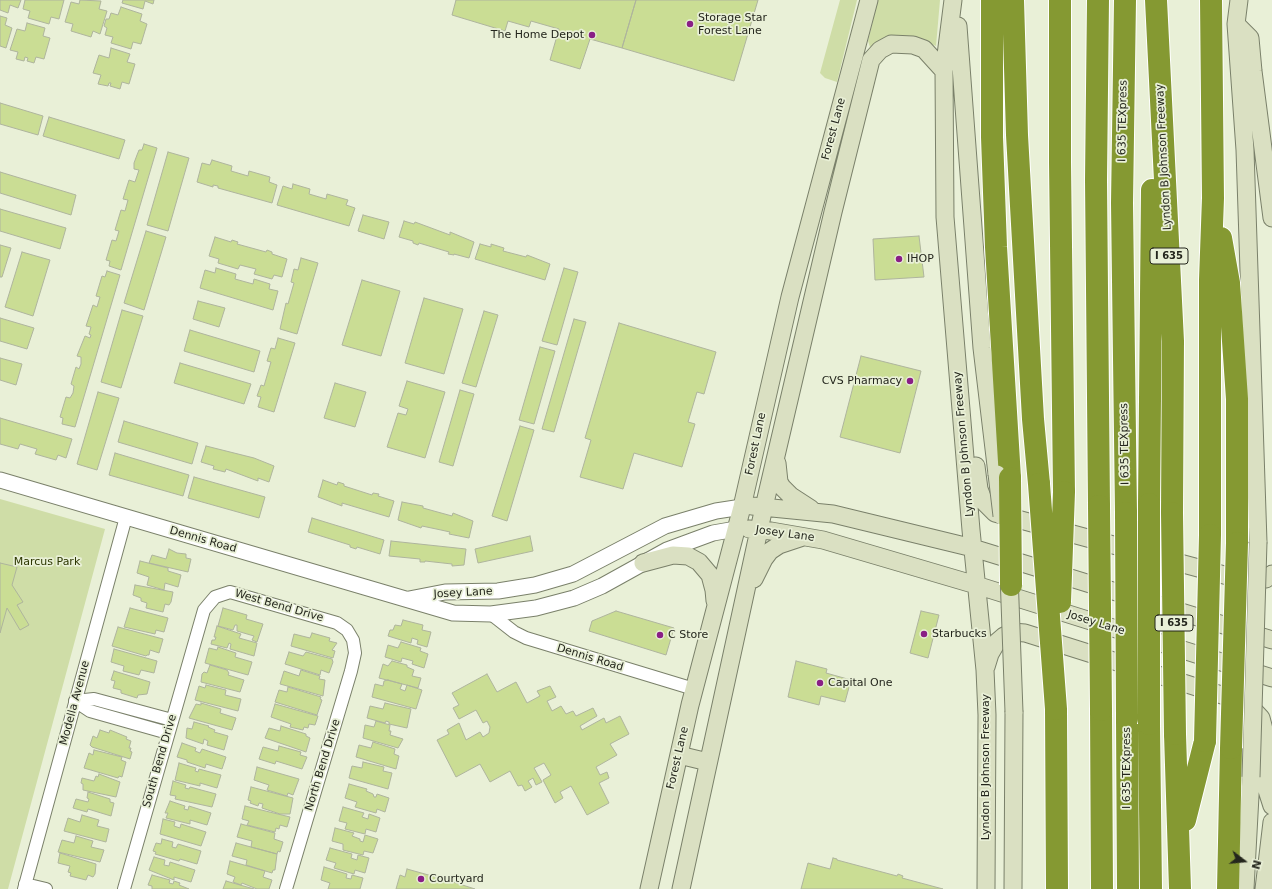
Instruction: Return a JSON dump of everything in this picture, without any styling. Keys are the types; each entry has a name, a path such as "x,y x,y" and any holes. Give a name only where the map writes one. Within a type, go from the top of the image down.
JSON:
{"highway":[{"path":"992,0 992,137 1003,476 1011,585"},
{"path":"1013,0 1017,135 1033,419 1056,709"},
{"path":"1058,889 1056,709 1064,492 1060,162 1060,0"},
{"path":"1085,0 1096,180"},
{"path":"1098,0 1096,180 1102,889"},
{"name":"I 635 TEXpress","path":"1125,0 1122,203 1128,889"},
{"path":"1151,889 1149,724 1149,323 1155,0"},
{"name":"Lyndon B Johnson Freeway","path":"1155,0 1173,341 1172,512 1175,734 1180,889"},
{"path":"1179,849 1204,741 1210,535 1210,288 1213,198 1211,131 1211,0"},
{"path":"1213,198 1229,283 1237,399 1237,543 1228,889"}],"main road":[{"name":"Forest Lane","path":"649,889 694,689 742,507 790,297 869,0"},
{"path":"954,0 982,340 1003,476"},
{"name":"Lyndon B Johnson Freeway","path":"954,0 944,71 945,217 962,431 985,670 987,715 986,889"},
{"path":"1239,0 1236,24 1245,150 1258,542 1251,777 1245,889"},
{"path":"1236,24 1250,38 1272,218"},
{"name":"Forest Lane","path":"681,889 764,507 861,96 872,60 880,50 891,44 913,44 924,49 944,71"},
{"path":"845,91 861,96"},
{"path":"962,431 975,454 979,489 984,502 995,513 1250,582 1266,579 1272,574"},
{"path":"776,457 779,482 782,487 791,496 815,511"},
{"name":"Josey Lane","path":"742,507 764,507 815,511 973,548 1272,640"},
{"name":"Josey Lane","path":"736,529 759,530 824,540 976,585 1272,678"},
{"path":"742,604 764,559 770,551 785,543 806,537"},
{"path":"643,563 672,555 688,556 699,562 710,575 714,590 715,609"},
{"path":"1011,585 1014,712 1014,889"},
{"path":"985,670 990,654 997,642 1012,632 1025,633 1247,703 1261,718 1266,737 1264,781 1272,806"},
{"path":"679,755 708,762"},
{"path":"1264,889 1272,822"}],"street":[{"name":"Dennis Road","path":"0,480 406,599"},
{"name":"Josey Lane","path":"406,599 445,592 498,591 535,585 558,579 592,565 638,539 665,526 716,511 742,507"},
{"name":"Modella Avenue","path":"24,886 126,517"},
{"name":"Josey Lane","path":"406,599 453,614 491,614 536,608 565,600 602,586 666,550 692,539 725,530 736,529"},
{"path":"558,579 565,600"},
{"name":"West Bend Drive","path":"197,633 204,610 209,601 220,594 230,592 337,623 347,630 353,640"},
{"name":"Dennis Road","path":"491,614 514,632 526,638 694,689"},
{"name":"South Bend Drive","path":"124,889 197,633"},
{"name":"North Bend Drive","path":"286,889 351,671 355,653 353,640"},
{"path":"75,701 94,699 172,720"},
{"path":"75,701 90,711 168,733"},
{"path":"24,886 46,889"}],"green space":[{"path":"840,0 857,0 837,82 825,78 820,73"},
{"path":"878,0 940,0 936,46 912,36 898,36 870,47 868,41"},
{"name":"Marcus Park","path":"0,499 105,529 8,889 0,889"}],"building":[{"path":"0,0 21,0 18,8 10,5 8,13 0,10"},
{"path":"25,0 64,0 59,19 51,17 49,24 28,18 30,11 23,9"},
{"path":"80,0 101,1 99,9 107,11 100,34 93,31 91,37 71,31 73,24 65,22 71,2 79,4"},
{"path":"123,0 154,0 153,4 145,1 143,9 122,3"},
{"name":"The Home Depot","path":"456,0 636,0 622,48 590,39 580,69 550,60 559,29 531,21 529,27 508,21 505,31 452,15"},
{"name":"Storage Star Forest Lane","path":"636,0 758,0 734,81 622,48"},
{"path":"121,7 142,14 140,21 147,24 141,44 133,42 131,49 111,43 113,37 105,35 107,28 104,26 106,19 109,19 111,13 118,15"},
{"path":"0,16 7,18 5,25 12,28 6,48 0,46"},
{"path":"27,23 45,28 43,36 50,38 44,59 36,57 34,63 27,61 28,58 25,57 24,61 16,59 18,52 10,50 17,29 25,31"},
{"path":"111,48 130,54 127,62 135,64 129,84 122,82 120,89 110,86 111,83 109,83 108,86 98,84 101,75 93,73 99,55 109,58"},
{"path":"0,103 43,116 38,135 0,124"},
{"path":"49,117 125,140 119,159 43,136"},
{"path":"144,144 157,148 121,270 109,266 110,261 106,260 112,240 116,241 119,231 115,230 121,210 125,211 128,200 123,199 129,180 135,182 139,170 134,169 134,163 139,150 142,150"},
{"path":"168,152 189,158 168,231 147,225"},
{"path":"212,160 232,166 231,171 248,176 249,171 270,177 269,182 277,185 272,203 218,188 218,186 213,185 213,187 197,182 202,163 210,165"},
{"path":"0,172 76,195 71,215 0,193"},
{"path":"293,184 310,189 309,194 326,199 327,194 348,200 346,205 355,208 349,226 277,205 283,186 292,189"},
{"path":"0,209 66,228 60,249 0,231"},
{"path":"363,215 389,222 384,239 358,231"},
{"path":"404,221 414,224 415,222 450,235 450,232 474,242 469,258 448,254 449,252 419,243 418,245 413,243 413,241 399,237"},
{"path":"146,231 166,237 144,310 124,303"},
{"name":"IHOP","path":"919,236 924,277 875,280 873,239"},
{"path":"215,237 231,242 232,240 238,242 237,244 266,252 267,250 272,252 272,254 287,259 282,277 274,275 272,279 254,274 256,269 240,265 238,269 218,263 219,259 209,256"},
{"path":"480,244 491,247 491,244 504,248 503,251 526,257 527,255 550,264 545,280 475,259"},
{"path":"0,245 11,248 2,277 0,277"},
{"path":"22,252 50,260 33,316 5,307"},
{"path":"301,258 318,263 297,334 280,329 286,303 288,304 294,283 291,282 294,269 298,270"},
{"path":"216,268 236,274 235,279 253,284 254,279 270,284 269,289 278,291 273,310 200,288 205,270 215,273"},
{"path":"564,268 578,272 557,345 542,341"},
{"path":"107,271 120,275 75,427 62,424 63,418 60,417 66,397 70,398 73,393 74,386 71,384 76,367 79,369 81,364 81,357 77,356 85,336 90,338 91,335 89,334 91,327 86,326 93,305 97,307 100,297 96,296 102,276 105,277"},
{"path":"362,280 400,291 381,356 342,345"},
{"path":"424,298 463,309 444,374 405,363"},
{"path":"198,301 225,308 219,327 193,319"},
{"path":"122,310 143,316 121,388 101,382"},
{"path":"484,311 498,315 476,387 462,383"},
{"path":"0,318 34,328 27,349 0,341"},
{"path":"574,319 586,322 554,432 542,429"},
{"path":"619,323 716,352 704,394 697,392 688,422 695,424 682,467 634,453 623,489 580,477 591,440 585,438"},
{"path":"190,330 260,351 254,372 184,351"},
{"path":"278,338 295,343 274,412 258,407 261,397 257,396 261,385 264,386 271,362 267,361 271,348 275,349"},
{"path":"540,347 555,351 534,424 519,420"},
{"name":"CVS Pharmacy","path":"861,356 921,371 900,453 840,437"},
{"path":"0,358 22,364 16,385 0,380"},
{"path":"180,363 251,384 244,404 174,383"},
{"path":"407,381 445,392 425,458 387,447 398,413 406,415 408,409 399,406"},
{"path":"335,383 366,392 355,427 324,418"},
{"path":"460,390 474,394 453,466 439,462"},
{"path":"98,392 119,398 97,470 77,464"},
{"path":"0,418 72,439 66,458 58,455 56,460 35,454 37,449 20,444 18,449 0,444"},
{"path":"124,421 198,443 192,464 118,442"},
{"path":"520,426 534,430 507,521 492,516"},
{"path":"206,446 254,458 274,466 269,482 258,478 258,481 226,469 225,472 213,469 214,466 201,462"},
{"path":"115,453 189,475 183,496 109,475"},
{"path":"194,477 265,497 259,518 188,498"},
{"path":"323,480 337,485 338,482 344,484 344,486 372,495 373,493 379,494 378,496 394,501 389,517 342,503 342,506 318,497"},
{"path":"402,502 423,506 423,508 452,516 453,513 473,521 469,538 422,526 421,528 398,520"},
{"path":"312,518 384,540 380,554 357,547 356,549 350,547 350,545 308,532"},
{"path":"530,536 533,551 478,563 475,549"},
{"path":"391,541 466,549 464,565 452,566 452,564 425,561 420,562 420,559 389,556"},
{"path":"169,549 177,553 186,554 186,558 191,559 188,572 149,563 152,555 166,559"},
{"path":"140,561 168,568 168,571 181,575 178,587 165,583 164,590 147,585 149,577 137,573"},
{"path":"0,563 17,567 12,585 23,602 17,605 29,625 20,630 7,608 0,633"},
{"path":"135,585 173,592 171,602 169,605 165,604 163,612 146,608 147,603 141,601 141,598 133,595"},
{"path":"130,608 168,618 164,632 156,630 155,634 124,627"},
{"path":"223,608 247,615 246,619 263,624 257,642 252,640 254,636 237,631 237,625 235,625 233,630 218,626"},
{"path":"616,611 674,628 666,655 589,631 592,621"},
{"name":"Starbucks","path":"921,611 939,615 928,658 910,653"},
{"path":"403,620 423,625 422,630 431,632 427,647 417,644 418,640 412,638 411,643 388,636 390,630 393,630 395,625 401,626"},
{"path":"217,626 241,634 239,638 257,643 254,656 230,649 231,644 229,643 227,648 211,644 212,640 215,640 216,637 214,637"},
{"path":"118,627 163,639 159,653 150,650 149,655 146,656 112,646"},
{"path":"312,633 330,638 329,641 337,643 332,650 335,651 333,658 291,646 294,634 310,638"},
{"path":"401,642 421,648 420,651 428,654 424,668 412,664 413,661 402,658 401,662 385,657 388,645 398,648"},
{"path":"218,647 236,653 235,657 252,662 248,675 205,663 209,648 217,650"},
{"path":"114,649 157,661 154,673 141,670 139,675 123,671 124,666 111,662"},
{"path":"289,652 303,656 306,652 332,659 333,662 329,673 321,670 320,675 285,664"},
{"path":"392,661 407,665 407,667 414,670 412,676 421,678 418,688 379,678 383,664 388,666"},
{"name":"Capital One","path":"796,661 827,669 826,673 851,680 845,702 821,696 819,705 788,697"},
{"path":"210,665 227,670 229,673 228,675 244,680 240,692 201,682 202,674 204,672 207,673"},
{"path":"301,670 320,676 319,679 325,680 323,696 280,684 284,671 299,676"},
{"path":"114,671 150,682 147,694 138,695 137,698 121,693 121,690 113,688 115,681 111,680"},
{"path":"487,674 497,692 516,682 527,703 540,696 537,691 550,686 556,697 547,701 552,711 561,706 566,714 573,711 576,716 593,708 597,716 580,726 582,730 604,718 606,723 620,716 629,734 610,744 617,755 596,767 600,775 607,772 609,778 599,783 609,803 587,815 571,786 560,792 563,798 555,803 543,780 551,775 544,763 534,768 542,782 536,785 533,778 528,781 532,787 525,791 522,785 518,786 510,771 490,782 480,764 456,777 437,740 449,734 447,730 459,723 466,740 480,732 483,737 489,733 490,727 487,721 483,723 476,710 459,719 453,708 459,705 452,693"},
{"path":"388,680 402,684 400,689 405,691 407,685 422,690 416,709 372,697 375,684 383,686 384,681"},
{"path":"206,685 226,690 225,695 241,699 238,711 195,700 199,686 205,688"},
{"path":"288,687 321,697 320,699 322,700 317,715 275,702 279,690 287,692"},
{"path":"201,703 221,709 220,713 236,718 232,730 189,718 196,704 201,705"},
{"path":"385,703 411,709 407,728 389,724 389,722 386,721 385,723 367,718 370,706 383,709"},
{"path":"275,704 318,716 315,725 309,724 308,728 304,727 303,730 290,727 291,724 271,717"},
{"path":"376,721 390,725 390,735 403,739 398,748 363,738 365,725 374,727"},
{"path":"194,722 209,726 208,727 215,730 214,732 228,736 224,750 207,745 208,741 204,739 203,744 186,738 187,728 192,729"},
{"path":"281,726 306,734 306,736 310,738 306,752 265,738 269,728 280,731"},
{"path":"100,730 109,733 110,730 127,737 126,739 131,741 129,748 131,748 130,751 132,752 130,759 92,747 90,745 93,736 97,738"},
{"path":"373,742 395,749 394,754 399,756 396,769 356,757 359,745 371,748"},
{"path":"182,743 196,748 195,751 200,753 202,749 226,757 222,769 206,764 205,768 177,757"},
{"path":"279,746 301,752 300,755 307,757 302,769 276,761 275,764 259,759 263,747 278,751"},
{"path":"94,750 122,757 121,760 126,762 122,777 119,776 118,778 84,768 89,753 93,755"},
{"path":"363,762 384,767 383,771 392,773 388,789 349,778 352,766 362,768"},
{"path":"179,763 196,768 195,771 198,772 199,769 221,775 217,788 200,783 200,786 175,780"},
{"path":"257,767 299,779 293,795 288,793 287,796 267,790 269,785 254,780"},
{"path":"99,774 120,782 116,797 83,790 83,784 81,783 82,778 94,781 96,776 98,777"},
{"path":"173,781 186,785 185,788 189,789 190,787 216,794 212,807 175,799 176,796 170,795"},
{"path":"349,784 367,789 366,791 373,794 374,797 376,797 377,794 389,798 385,812 377,809 376,813 355,807 357,802 345,798"},
{"path":"251,787 293,798 290,814 280,814 262,808 263,804 259,803 258,806 250,803 251,801 248,800"},
{"path":"88,792 110,799 110,802 114,803 111,816 88,809 87,812 73,808 76,799 88,802"},
{"path":"170,801 185,806 184,809 188,810 189,806 211,813 207,825 190,820 190,824 166,818 168,813 165,813"},
{"path":"245,806 290,817 287,827 280,825 279,829 276,828 275,832 247,825 249,821 242,819"},
{"path":"343,807 364,813 362,817 368,819 369,814 380,818 376,832 366,829 365,834 345,829 347,823 339,821"},
{"path":"82,815 99,820 97,826 109,829 106,842 64,831 68,818 80,822"},
{"path":"163,819 175,822 174,826 180,828 181,824 206,832 201,846 160,834"},
{"path":"241,824 275,833 274,839 283,842 280,852 278,851 277,854 251,847 252,841 237,837"},
{"path":"335,828 354,833 352,836 363,842 365,835 378,839 373,853 364,851 363,855 343,850 343,844 332,841"},
{"path":"76,836 93,841 91,847 104,850 100,862 58,852 62,840 74,843"},
{"path":"162,839 173,842 172,847 176,848 178,844 201,851 197,864 180,859 179,861 155,854 156,852 153,851 156,843 161,844"},
{"path":"236,843 277,854 275,870 273,870 272,873 246,865 247,860 232,856"},
{"path":"330,848 352,854 351,858 357,860 358,855 369,858 365,873 355,870 354,874 334,868 336,863 326,860"},
{"path":"60,853 96,864 95,874 93,877 88,875 86,880 70,876 71,873 68,872 70,866 58,863"},
{"path":"154,857 165,860 164,865 169,866 170,862 195,870 191,882 174,877 174,880 149,870"},
{"path":"833,858 897,876 898,874 903,876 902,878 943,889 801,889 808,863 830,869"},
{"path":"230,861 265,871 263,877 272,880 269,889 257,889 242,883 241,885 233,882 235,877 227,874"},
{"path":"324,867 347,874 346,878 351,879 352,875 363,878 360,889 328,889 330,883 321,880"},
{"name":"Courtyard","path":"407,869 475,889 396,889 400,875 405,877"},
{"path":"152,875 170,880 169,883 173,884 174,881 180,883 179,885 189,889 152,889 152,886 148,885"},
{"path":"226,881 254,889 223,889"}],"place":[{"name":"Storage Star Forest Lane","path":"690,24"},
{"name":"The Home Depot","path":"592,35"},
{"name":"IHOP","path":"899,259"},
{"name":"CVS Pharmacy","path":"910,381"},
{"name":"Starbucks","path":"924,634"},
{"name":"C Store","path":"660,635"},
{"name":"Capital One","path":"820,683"},
{"name":"Courtyard","path":"421,879"}]}
